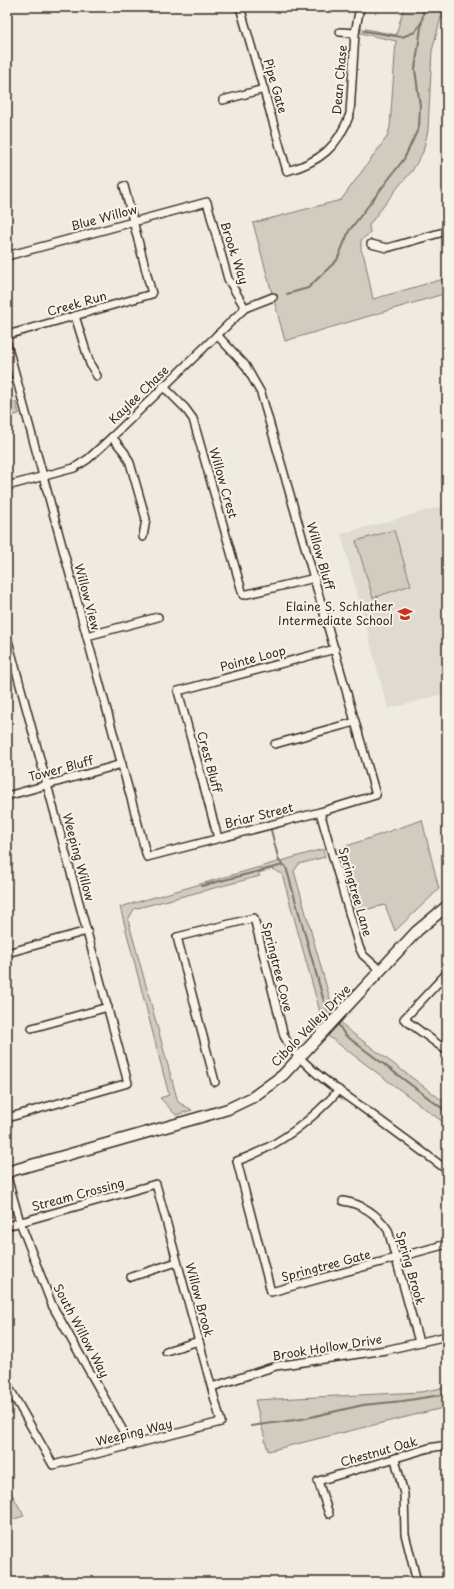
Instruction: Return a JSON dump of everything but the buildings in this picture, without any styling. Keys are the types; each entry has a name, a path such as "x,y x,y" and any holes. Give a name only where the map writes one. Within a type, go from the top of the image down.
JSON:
{"main road":[{"name":"Cibolo Valley Drive","path":"7,1172 228,1109 253,1097 283,1075 417,931 447,906"}],"street":[{"name":"Pipe Gate","path":"240,7 286,171"},
{"name":"Dean Chase","path":"286,171 307,165 322,156 346,126 350,114 355,33 360,7"},
{"path":"340,32 355,33"},
{"path":"223,100 264,90"},
{"path":"124,186 133,221"},
{"name":"Blue Willow","path":"7,256 207,202"},
{"name":"Brook Way","path":"207,202 228,279 245,308"},
{"name":"Creek Run","path":"7,335 152,294 133,221"},
{"path":"371,244 387,248 447,231"},
{"name":"Kaylee Chase","path":"7,486 82,464 112,438 163,386 245,308 273,297"},
{"path":"75,316 90,364 98,376"},
{"name":"Willow Bluff","path":"217,335 245,365 261,393 376,795"},
{"name":"Willow View","path":"7,344 147,857"},
{"name":"Willow Crest","path":"163,386 185,408 193,419 243,595 315,578"},
{"path":"112,438 125,454 130,463 146,519 143,537"},
{"path":"87,636 158,617"},
{"name":"Weeping Willow","path":"7,636 128,1083 7,1118"},
{"name":"Pointe Loop","path":"178,691 335,649"},
{"name":"Crest Bluff","path":"178,691 218,838"},
{"path":"274,744 355,722"},
{"name":"Tower Bluff","path":"7,796 122,764"},
{"name":"Briar Street","path":"147,857 320,812 376,795"},
{"name":"Springtree Lane","path":"320,812 359,947 363,955 380,970"},
{"name":"Springtree Cove","path":"215,1082 177,937 254,918 284,1036 289,1046 300,1058 339,1090 447,1170"},
{"path":"7,953 87,931"},
{"path":"447,972 404,1019 447,1051"},
{"path":"32,1028 108,1007"},
{"name":"Springtree Gate","path":"339,1090 323,1108 300,1128 269,1147 237,1161 271,1292 447,1244"},
{"name":"South Willow Way","path":"7,1177 20,1222 52,1305 131,1445"},
{"name":"Stream Crossing","path":"7,1226 156,1184"},
{"name":"Willow Brook","path":"156,1184 221,1422"},
{"name":"Spring Brook","path":"343,1201 357,1203 382,1221 388,1230 397,1258 419,1342"},
{"path":"131,1277 177,1262"},
{"name":"Brook Hollow Drive","path":"212,1387 276,1366 300,1361 354,1356 447,1336"},
{"path":"166,1350 199,1341"},
{"name":"Weeping Way","path":"7,1384 52,1465 221,1422"},
{"name":"Chestnut Oak","path":"329,1514 318,1481 429,1448 447,1445"},
{"path":"395,1459 404,1494 405,1534 417,1582"}],"shaded area":[{"path":"404,7 443,7 442,11 447,13 447,19 441,17 432,51 428,130 423,152 412,171 369,225 370,233 361,240 361,250 364,256 373,299 447,278 447,293 285,341 253,223 341,200 387,137 390,127 396,41 360,33 361,28 396,35"},
{"path":"16,402 19,414 7,417 7,404"},
{"name":"Elaine S. Schlather Intermediate School","path":"447,505 447,693 388,709 341,534"},
{"path":"394,530 411,585 373,598 356,541"},
{"path":"422,820 439,889 395,931 385,905 356,912 338,849"},
{"path":"323,849 325,857 299,864 294,871 330,999 335,1004 322,1019 282,874 272,869 258,873 260,876 134,909 128,920 178,1102 192,1110 176,1115 160,1098 169,1095 120,907"},
{"path":"337,1018 347,1029 447,1104 447,1125 324,1033"},
{"path":"447,1387 447,1407 268,1451 255,1400 421,1392"},
{"path":"7,1485 24,1516 7,1521"}],"waterway":[{"path":"287,294 308,288 337,260 349,231 404,159 419,127 420,106 415,69 424,7"},
{"path":"429,7 437,10"},
{"path":"443,12 447,13"},
{"path":"364,31 402,37 415,32 421,23"},
{"path":"271,830 279,861 286,867 325,1005 332,1015"},
{"path":"201,886 283,865"},
{"path":"338,1024 345,1035 447,1112"},
{"path":"251,1426 302,1419 363,1405 403,1401 447,1394"}],"place":[{"name":"Elaine S. Schlather Intermediate School","path":"405,614"}]}
